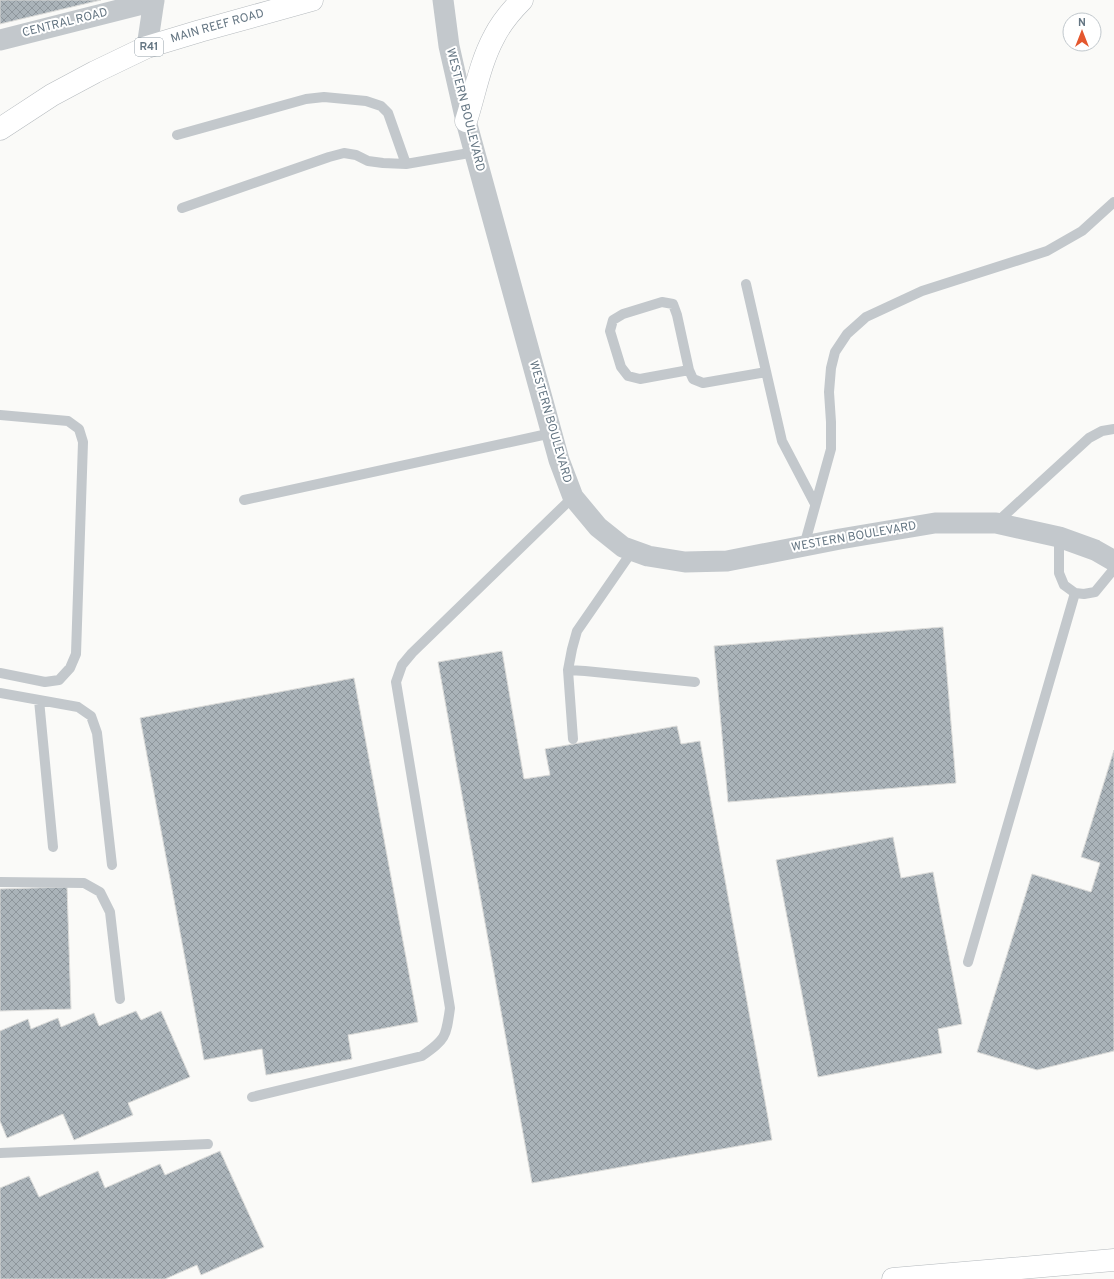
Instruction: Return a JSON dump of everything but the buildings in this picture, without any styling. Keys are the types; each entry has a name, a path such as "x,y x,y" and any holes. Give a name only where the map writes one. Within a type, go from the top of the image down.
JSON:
{"main road":[{"name":"MAIN REEF ROAD","path":"0,129 52,95 147,47 200,30 312,0"},
{"path":"466,121 487,51 494,36 504,21 522,0"},
{"path":"893,1279 1114,1260"}],"street":[{"path":"147,47 154,0"},
{"name":"CENTRAL ROAD","path":"0,40 154,0"},
{"name":"WESTERN BOULEVARD","path":"443,0 449,46 466,121 559,460 573,497 598,527 623,547 648,556 685,562 727,561 935,523 996,523 1059,537 1095,550 1114,561"}],"lane":[{"path":"177,135 306,98 324,97 366,101 381,106 388,113 406,164"},
{"path":"182,208 344,153 356,155 368,161 406,164 475,152"},
{"path":"804,546 831,449 829,392 831,368 835,352 847,334 866,317 922,292 1047,251 1082,231 1114,202"},
{"path":"746,284 782,441 815,504"},
{"path":"689,370 640,379 628,376 621,367 610,331 612,320 623,314 662,302 673,304 677,315 689,370 693,379 703,383 766,372"},
{"path":"0,415 68,421 79,429 83,442 76,654 70,668 59,680 45,682 0,673"},
{"path":"996,523 1089,438 1110,428 1114,429"},
{"path":"244,500 552,432"},
{"path":"252,1097 422,1056 438,1044 447,1031 450,1008 396,682 402,665 412,653 573,497"},
{"path":"1059,537 1059,573 1064,585 1075,594 1095,592 1114,569"},
{"path":"573,739 568,670 577,631 633,550"},
{"path":"968,962 1075,594"},
{"path":"568,670 695,682"},
{"path":"0,693 78,707 91,716 97,732 112,865"},
{"path":"39,700 53,847"},
{"path":"0,882 84,883 100,892 110,912 120,999"},
{"path":"0,1153 208,1144"}]}
